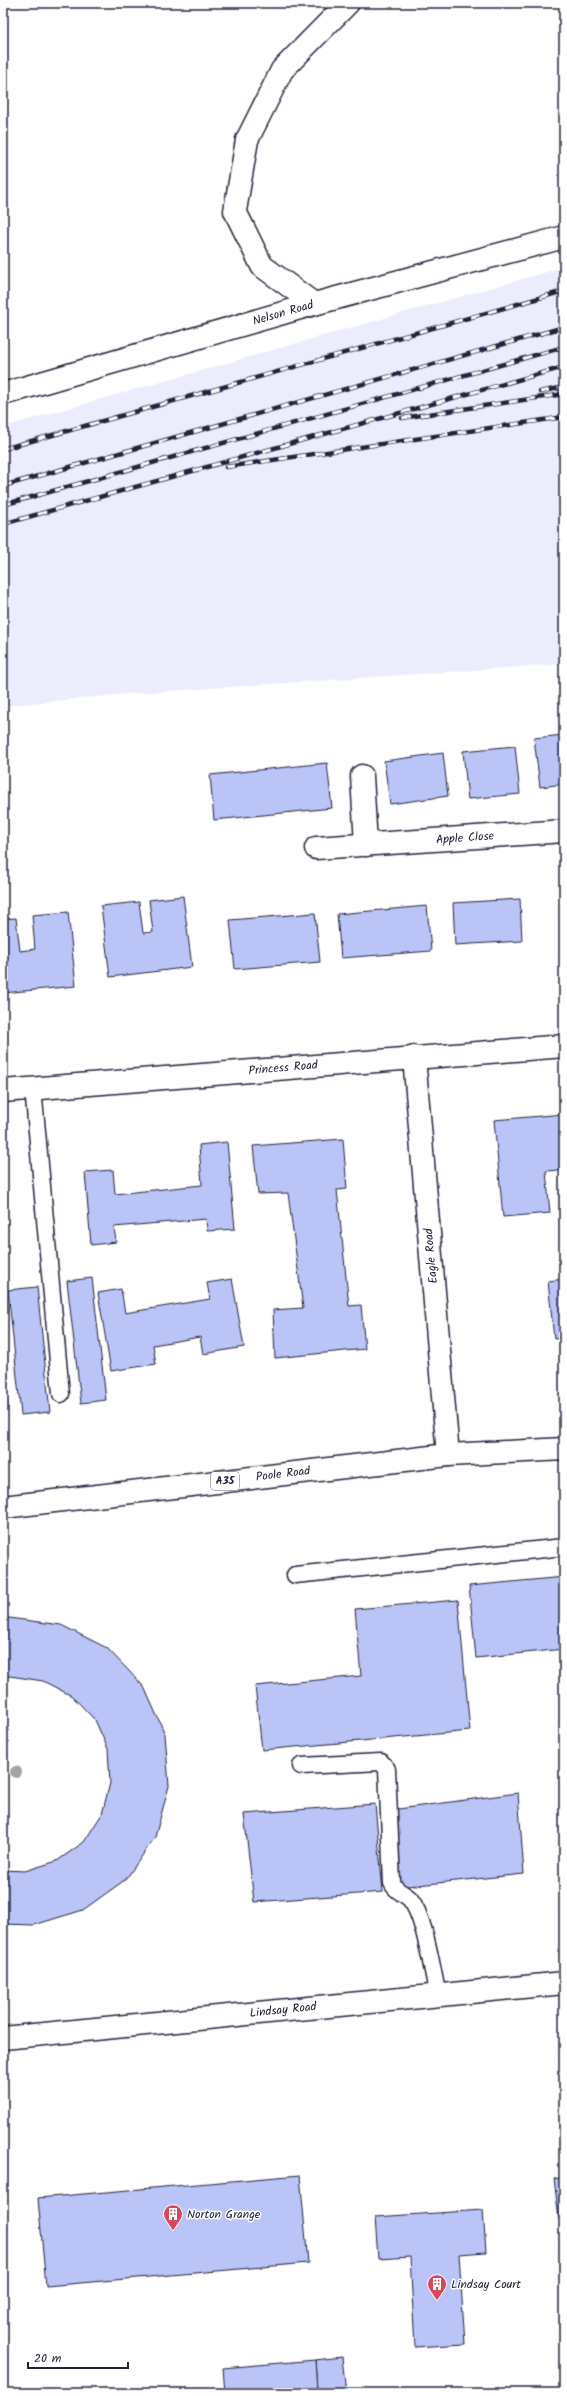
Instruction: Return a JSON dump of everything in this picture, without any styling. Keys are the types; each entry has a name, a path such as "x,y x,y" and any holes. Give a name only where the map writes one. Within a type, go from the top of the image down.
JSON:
{"main road":[{"path":"314,304 262,266 235,211 247,140 282,70 348,3"},
{"name":"Nelson Road","path":"3,394 314,304 564,237"},
{"path":"362,776 366,845"},
{"name":"Apple Close","path":"316,848 564,831"},
{"name":"Princess Road","path":"3,1091 564,1046"},
{"name":"Eagle Road","path":"414,1057 448,1455"},
{"name":"Poole Road","path":"3,1507 448,1455 564,1449"},
{"name":"Lindsay Road","path":"3,2038 564,1983"}],"lane":[{"path":"33,1088 61,1394"},
{"path":"295,1575 564,1547"},
{"path":"301,1766 381,1762 387,1769 392,1883 394,1888 410,1899 421,1922 438,1995"}],"shaded area":[{"path":"564,267 564,664 126,694 3,706 3,427"}],"building":[{"path":"564,735 564,784 540,787 534,738"},
{"path":"515,746 520,794 468,799 463,751"},
{"path":"443,753 448,796 390,804 384,761"},
{"path":"327,763 332,808 214,820 210,775"},
{"path":"183,896 192,967 110,977 101,906 139,902 143,933 153,932 149,900"},
{"path":"520,899 522,941 455,945 453,903"},
{"path":"427,906 431,951 341,958 337,914"},
{"path":"68,912 76,986 3,993 3,919 16,918 20,951 35,949 32,915"},
{"path":"315,913 320,962 235,969 230,920"},
{"path":"564,1114 564,1170 546,1171 550,1213 503,1217 494,1120"},
{"path":"343,1139 347,1189 337,1190 349,1306 361,1305 365,1349 275,1358 273,1310 303,1308 288,1193 258,1194 253,1146"},
{"path":"227,1142 235,1229 207,1231 206,1219 114,1227 116,1242 91,1245 85,1172 113,1170 115,1194 202,1185 199,1145"},
{"path":"92,1278 106,1400 81,1403 67,1281"},
{"path":"232,1279 244,1347 203,1354 200,1337 153,1345 156,1364 111,1371 98,1293 121,1289 125,1313 210,1299 207,1283"},
{"path":"564,1279 564,1338 554,1339 548,1281"},
{"path":"37,1287 50,1412 21,1415 8,1290"},
{"path":"3,1369 8,1408 3,1408"},
{"path":"564,1577 564,1649 476,1658 469,1586"},
{"path":"458,1600 470,1731 262,1750 255,1686 361,1676 355,1609"},
{"path":"9,1618 61,1625 107,1648 144,1687 165,1734 169,1786 155,1837 126,1879 83,1910 34,1925 3,1924 3,1870 25,1871 57,1861 84,1842 102,1814 110,1783 108,1749 95,1720 72,1696 43,1681 10,1676 3,1678 3,1619"},
{"path":"518,1793 524,1874 398,1887 391,1810"},
{"path":"375,1804 383,1892 254,1902 244,1814"},
{"name":"Norton Grange","path":"300,2175 308,2263 46,2286 38,2198"},
{"path":"564,2177 564,2218 559,2219 554,2179"},
{"name":"Lindsay Court","path":"483,2210 486,2252 459,2254 465,2344 415,2347 410,2257 378,2259 375,2217"},
{"path":"342,2357 346,2393 317,2393 315,2360"},
{"path":"315,2360 317,2390 279,2393 225,2393 223,2368"}],"railway":[{"path":"3,449 564,291"},
{"path":"3,486 564,327"},
{"path":"3,505 564,347"},
{"path":"3,524 564,367"},
{"path":"540,392 564,387"},
{"path":"402,418 564,394"},
{"path":"226,467 564,417"}],"place":[{"name":"Norton Grange","path":"173,2231"},
{"name":"Lindsay Court","path":"437,2301"}]}
